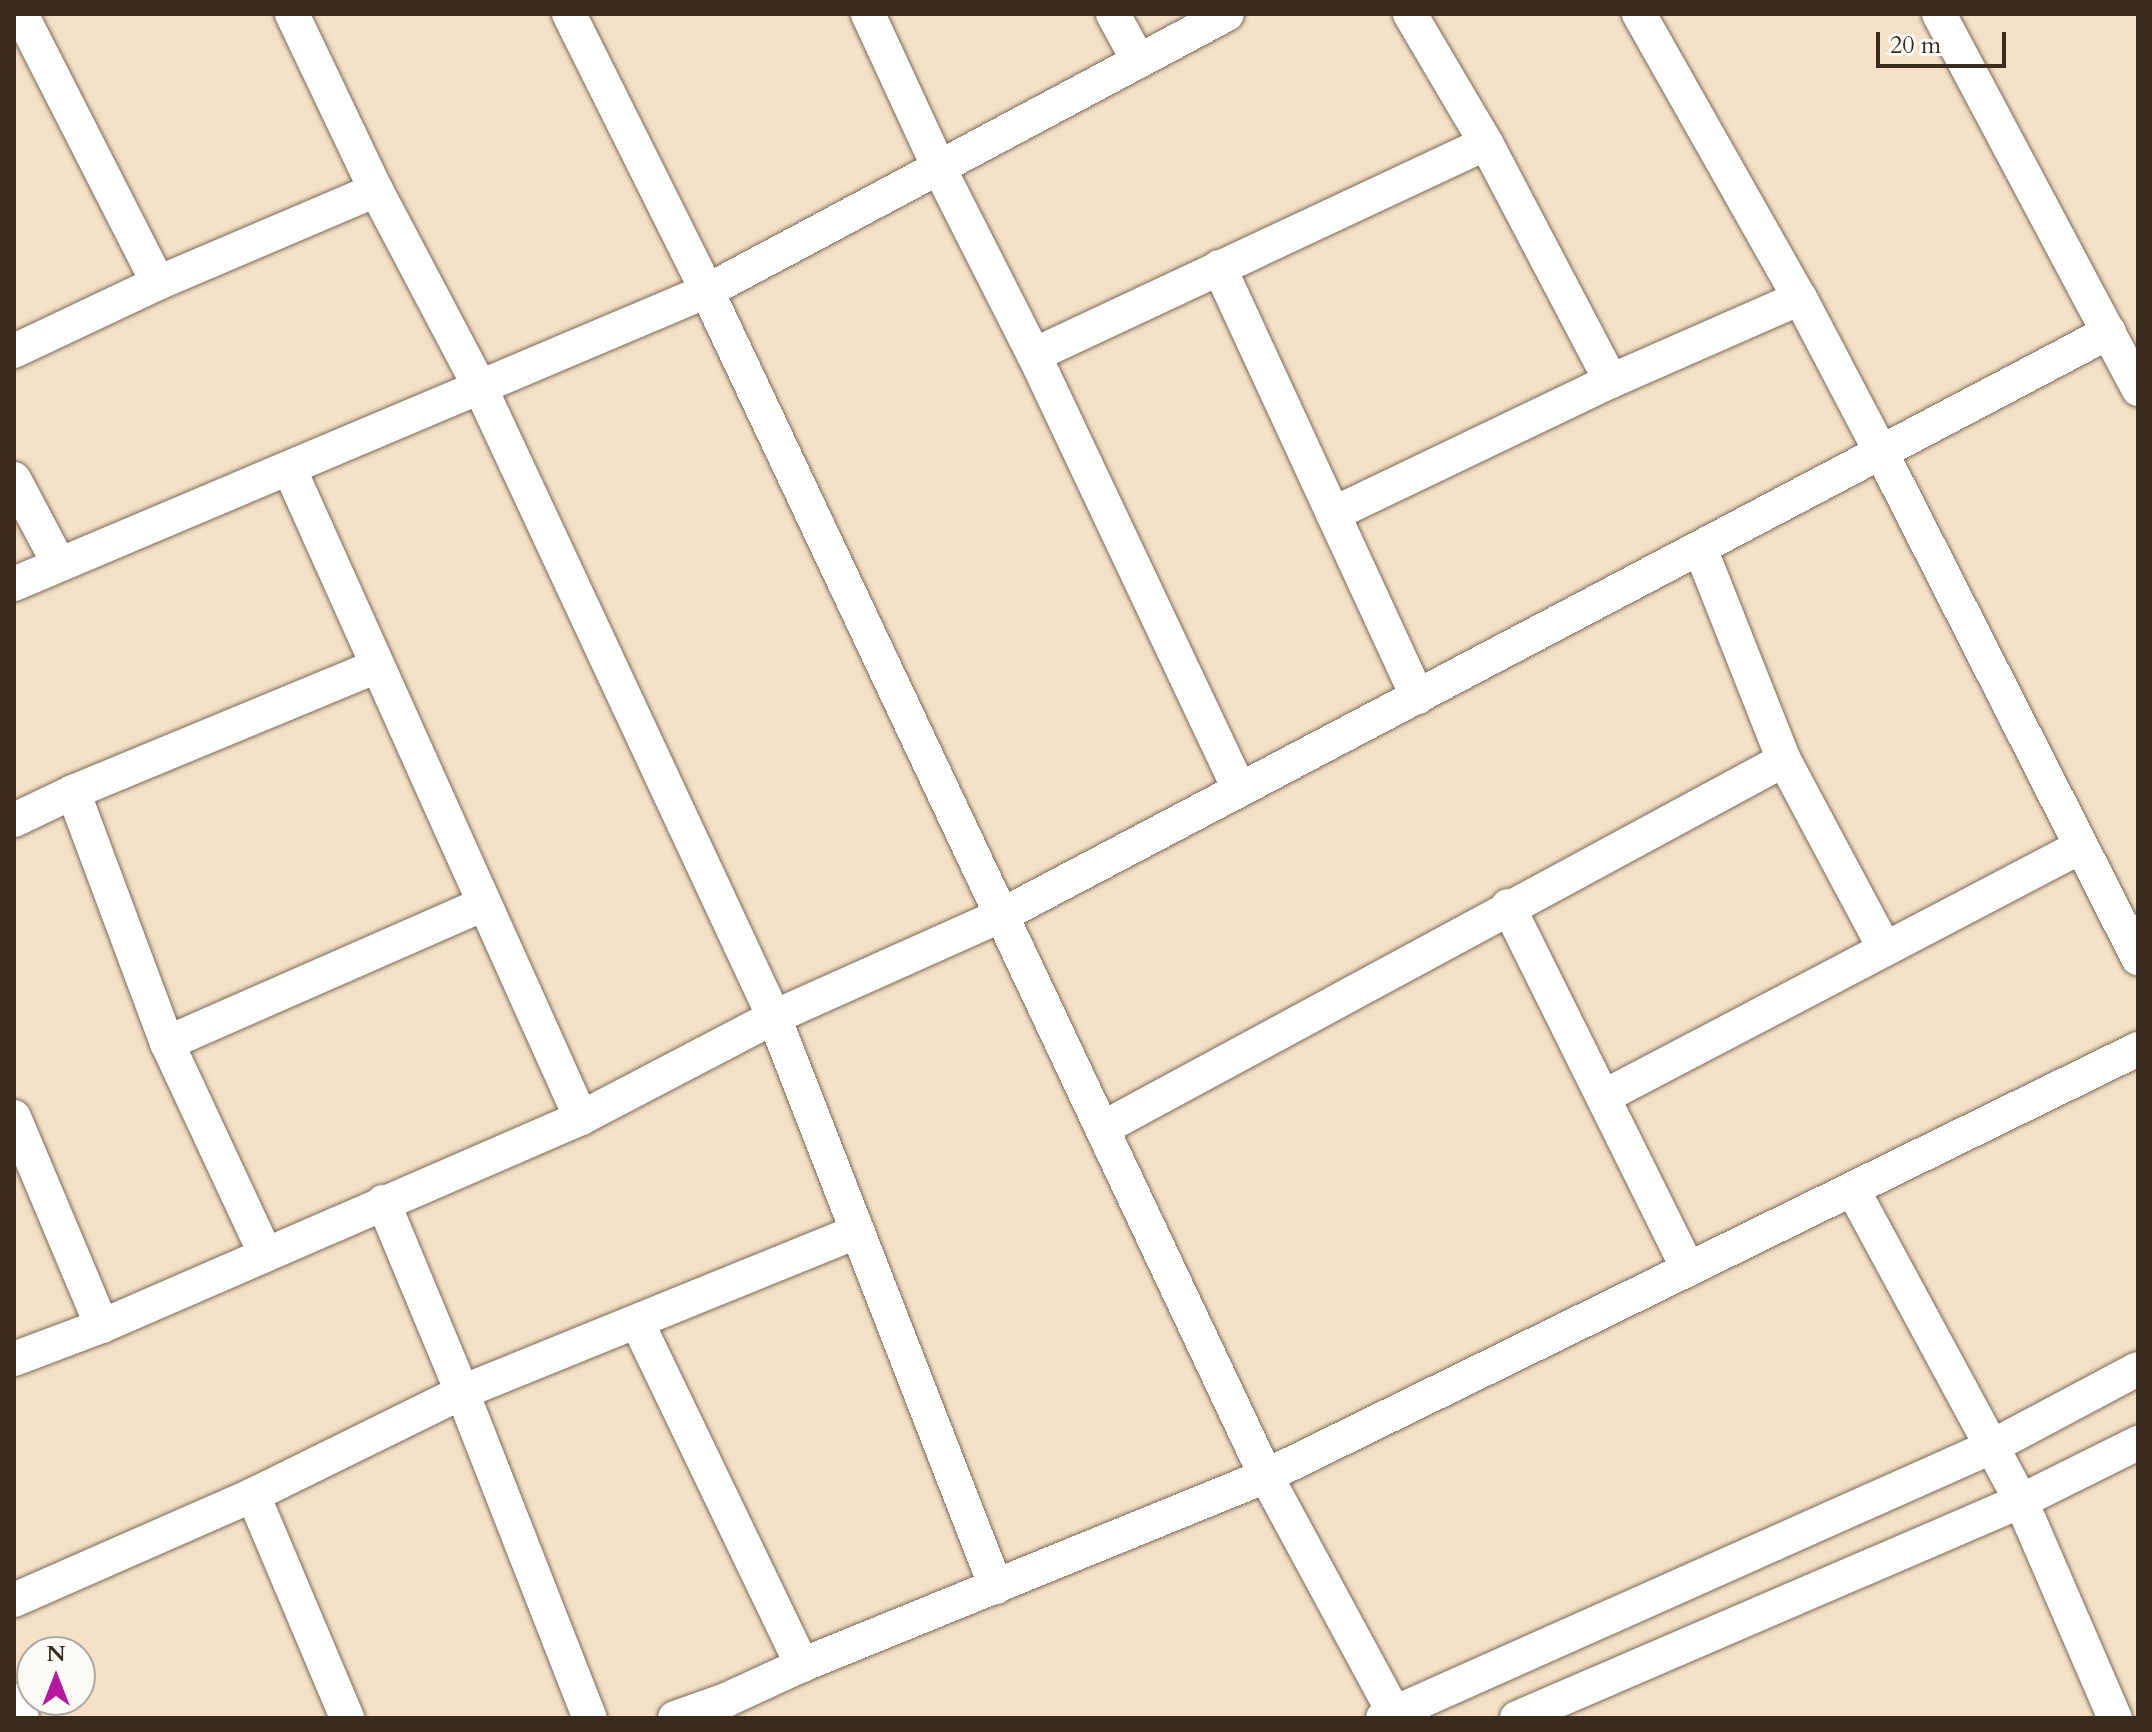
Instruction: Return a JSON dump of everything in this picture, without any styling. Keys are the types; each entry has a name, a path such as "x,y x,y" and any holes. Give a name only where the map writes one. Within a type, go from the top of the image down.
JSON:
{"street":[{"path":"21,14 158,283"},
{"path":"292,14 376,190 479,385 774,1017 996,1587"},
{"path":"569,14 707,291 1266,1476 1391,1716 1991,1447 2138,1369"},
{"path":"868,14 939,168 1034,355 1240,790"},
{"path":"1113,14 1138,60"},
{"path":"14,584 707,291 1227,14"},
{"path":"1410,14 1486,143 1611,381"},
{"path":"1639,14 1800,298 2138,958"},
{"path":"1939,14 2138,389"},
{"path":"1034,355 1486,143"},
{"path":"14,351 158,283 376,190"},
{"path":"1219,267 1418,697"},
{"path":"1333,514 1611,381 1800,298"},
{"path":"14,1359 102,1326 581,1118 774,1017 1002,915 2109,332"},
{"path":"289,468 581,1118"},
{"path":"14,479 59,564"},
{"path":"1700,548 1784,760 1885,949"},
{"path":"14,820 73,792 377,666"},
{"path":"1103,1128 1508,906 1784,760"},
{"path":"73,792 167,1043 265,1253"},
{"path":"1605,1096 2080,847"},
{"path":"167,1043 484,904"},
{"path":"1508,906 1605,1096 1688,1269"},
{"path":"675,1718 726,1700 802,1665 1266,1476 2138,1049"},
{"path":"14,1117 102,1326"},
{"path":"1853,1190 2021,1501 2115,1718"},
{"path":"383,1202 462,1392 590,1718"},
{"path":"14,1600 253,1495 462,1392 858,1231"},
{"path":"637,1322 802,1665"},
{"path":"1517,1718 2021,1501 2138,1443"},
{"path":"253,1495 347,1718"},
{"path":"14,1701 22,1718"},
{"path":"2125,1718 2138,1712"}]}
